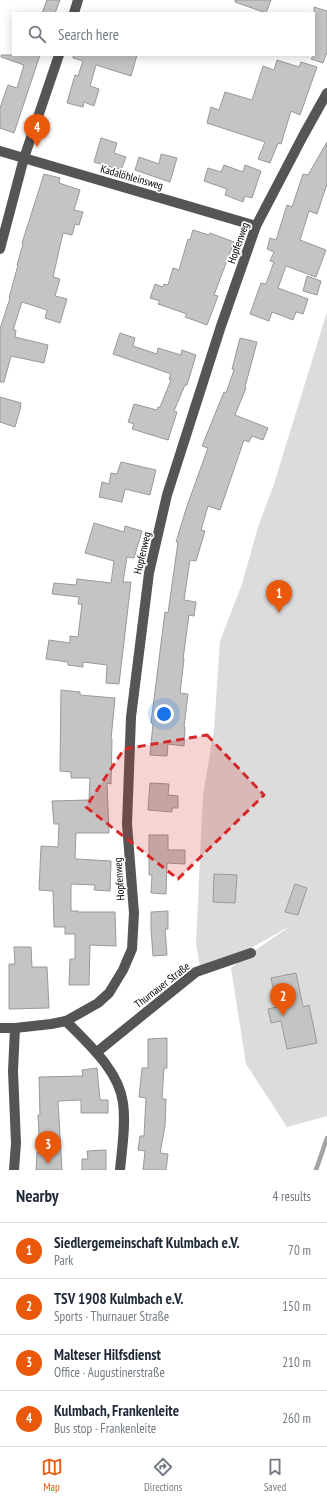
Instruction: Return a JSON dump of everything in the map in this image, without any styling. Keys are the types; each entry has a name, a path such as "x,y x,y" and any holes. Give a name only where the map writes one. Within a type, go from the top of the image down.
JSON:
{"street":[{"path":"74,12 78,0"},
{"path":"0,249 24,158 59,56"},
{"name":"Hopfenweg","path":"66,1021 98,1003 109,993 123,970 132,949 134,913 127,824 131,717 149,573 168,495 221,326 256,226 327,93"},
{"name":"Kadalöhleinsweg","path":"0,152 256,226"},
{"name":"Thurnauer Straße","path":"97,1052 196,972 250,953"},
{"path":"0,1028 16,1028 66,1021 97,1052 118,1084 123,1102 124,1124 120,1170"},
{"path":"14,1170 16,1142 13,1071 16,1028"}],"highlighted area":[{"path":"207,735 264,795 178,879 86,807 124,749"}],"shaded area":[{"path":"327,312 327,1116 287,1127 246,1064 231,968 292,925 251,948 200,967 196,943 203,795 214,730 220,641 242,584 258,527 274,484"}],"building":[{"path":"47,0 60,0 55,12 42,12"},
{"path":"235,0 271,0 266,12 235,2"},
{"path":"314,7 327,11 327,52 323,63 311,59 315,56"},
{"path":"1,55 40,56 14,133 0,128 0,108 8,85 17,88 24,65 1,57"},
{"path":"73,56 137,56 131,76 96,65 90,86 99,89 94,106 84,102 83,107 67,103 75,75 78,76 83,61 73,58"},
{"path":"277,60 299,67 301,62 317,67 300,115 291,111 281,144 278,143 270,163 258,159 265,142 207,123 211,107 219,110 225,92 252,100 263,66 274,70"},
{"path":"101,138 117,143 114,153 126,157 121,170 94,162"},
{"path":"327,142 327,184 317,214 309,211 300,240 326,250 316,277 286,266 278,288 308,299 303,314 296,312 293,320 272,312 269,321 250,314 261,283 266,284 274,262 270,261 274,252 267,249 270,238 276,240 287,205 292,207 303,174 308,175"},
{"path":"161,154 177,158 170,182 135,170 139,157 159,164"},
{"path":"224,165 243,172 245,165 261,171 252,198 245,196 243,202 225,195 227,189 204,181 208,168 221,172"},
{"path":"44,174 60,178 59,183 80,190 74,210 83,212 79,225 75,224 72,235 63,233 53,277 60,279 55,296 67,299 60,323 45,318 47,310 22,302 13,330 16,330 15,337 48,345 44,363 11,356 4,382 0,382 0,329 10,298 22,243"},
{"path":"193,230 209,235 210,233 234,242 214,295 218,296 207,325 185,317 187,314 158,304 160,301 150,298 155,284 163,287 164,284 168,285 173,268 179,270 188,239 190,240"},
{"path":"307,276 321,281 317,295 303,291"},
{"path":"120,333 135,338 133,346 157,354 158,348 181,355 182,350 196,355 187,385 185,385 174,411 177,412 168,440 132,429 134,424 128,422 134,404 157,410 158,407 160,407 171,380 169,379 171,374 113,354"},
{"path":"240,338 257,342 245,387 246,388 235,415 268,428 263,440 252,436 249,442 244,440 220,510 208,506 201,530 205,531 196,561 190,560 184,600 196,602 194,616 189,615 180,693 188,694 184,727 184,746 168,744 167,756 150,755 153,723 151,723 165,612 168,613 178,542 176,542 208,448 202,446 224,392 226,393 234,370 232,369"},
{"path":"0,397 21,403 15,427 0,422"},
{"path":"121,462 156,470 150,495 125,489 122,502 99,497 102,482 109,484 111,473 117,474"},
{"path":"94,523 124,532 125,526 142,531 134,558 127,557 123,582 131,582 119,684 106,683 107,665 83,662 83,667 68,665 68,662 46,659 49,640 70,643 70,636 78,637 82,604 78,604 79,597 52,594 54,583 76,585 77,579 111,583 114,561 85,553"},
{"path":"61,690 80,692 80,695 115,698 111,739 111,784 107,783 109,833 76,833 75,856 76,859 111,861 110,891 94,890 95,885 71,884 71,911 115,912 116,946 90,945 89,985 69,985 70,959 75,959 75,934 65,934 65,927 54,927 53,891 39,890 41,846 58,847 59,824 54,824 52,801 89,800 90,778 71,778 71,772 60,771"},
{"path":"150,783 169,784 168,795 178,796 178,808 172,808 172,812 148,810"},
{"path":"149,835 168,835 168,850 185,850 185,864 167,863 166,894 151,893 152,875 149,875"},
{"path":"214,874 237,875 235,903 213,902"},
{"path":"295,884 307,888 298,915 285,912"},
{"path":"168,911 168,929 165,929 167,955 153,956 151,912"},
{"path":"14,947 31,947 32,967 47,967 49,1008 9,1009 9,964 15,964"},
{"path":"296,973 303,1007 309,1005 317,1043 287,1049 281,1021 271,1023 268,1009 277,1007 271,978"},
{"path":"167,1038 167,1068 164,1068 162,1099 166,1099 165,1126 160,1153 168,1154 166,1170 143,1170 145,1151 138,1150 140,1136 144,1136 146,1098 139,1097 142,1068 148,1068 148,1039"},
{"path":"97,1068 100,1100 108,1100 108,1113 81,1113 81,1100 58,1101 62,1170 36,1170 37,1152 40,1152 38,1115 40,1115 39,1077 83,1076 82,1070"},
{"path":"106,1150 106,1170 82,1170 82,1159 88,1159 87,1151"}],"waterway":[{"path":"316,1170 327,1138"}],"place":[{"name":"Kulmbach, Frankenleite","path":"37,147"},
{"name":"Siedlergemeinschaft Kulmbach e.V.","path":"279,613"},
{"name":"TSV 1908 Kulmbach e.V.","path":"283,1016"},
{"name":"Malteser Hilfsdienst","path":"48,1164"}]}
